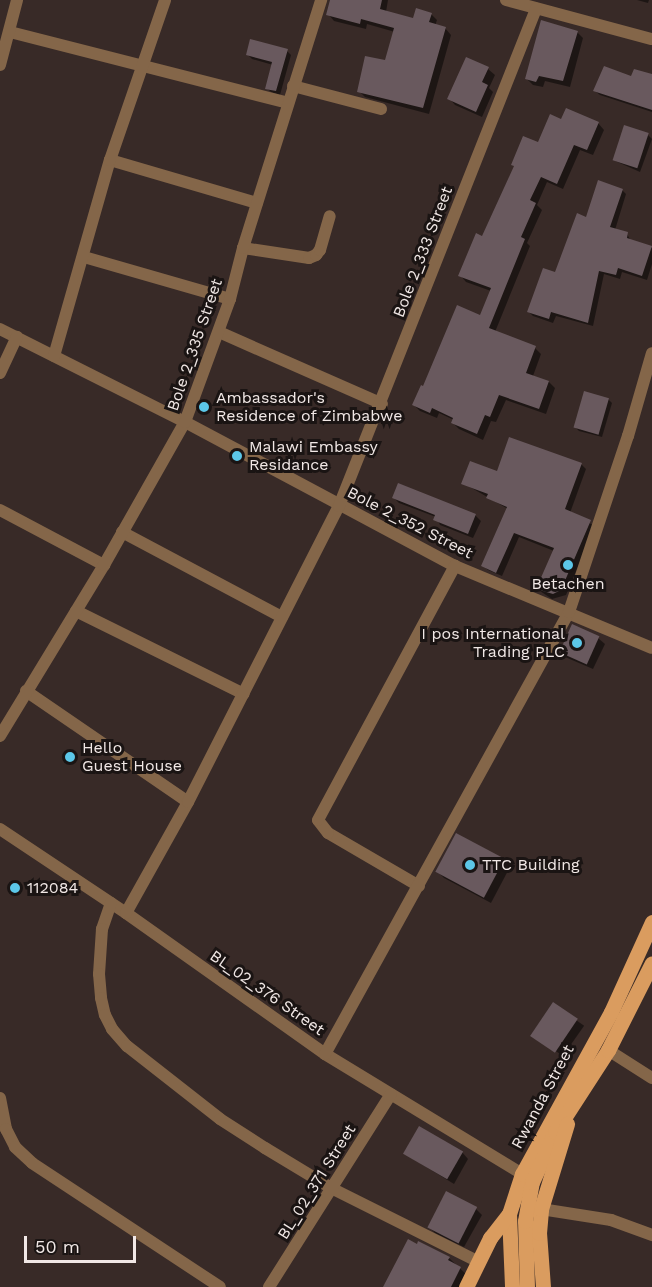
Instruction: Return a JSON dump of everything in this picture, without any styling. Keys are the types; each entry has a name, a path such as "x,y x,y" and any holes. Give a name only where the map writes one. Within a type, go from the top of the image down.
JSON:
{"main road":[{"name":"Rwanda Street","path":"466,1287 490,1238 509,1214 522,1174 611,1012 652,922"},
{"name":"Rwanda Street","path":"543,1287 538,1233 541,1209 567,1129 568,1113 608,1050 652,963"},
{"path":"527,1287 525,1251 528,1200 532,1182 555,1132 568,1113"},
{"path":"509,1214 512,1287"}],"street":[{"path":"0,65 17,0"},
{"path":"54,357 110,160 165,0"},
{"name":"Bole 2_335 Street","path":"0,736 104,565 185,422 230,299 243,248 321,0"},
{"path":"506,0 652,39"},
{"name":"Bole 2_333 Street","path":"126,913 188,802 339,506 382,404 536,9"},
{"path":"10,32 288,103"},
{"path":"293,86 381,109"},
{"path":"110,160 257,203"},
{"path":"243,248 309,258 320,250 330,216"},
{"path":"84,257 230,299"},
{"name":"Bole 2_352 Street","path":"0,329 185,422 455,566 652,648"},
{"path":"219,332 382,404"},
{"path":"0,372 17,337"},
{"path":"325,1054 569,612 628,436 652,353"},
{"path":"2,514 104,565"},
{"path":"122,532 282,617"},
{"path":"419,886 328,833 318,820 455,566"},
{"path":"76,611 244,694"},
{"path":"26,691 188,802"},
{"name":"BL_02_376 Street","path":"0,829 126,913 325,1054 522,1174"},
{"path":"111,903 102,929 99,974 105,1015 112,1029 127,1046 220,1119 333,1189 478,1262"},
{"path":"608,1050 652,1078"},
{"name":"BL_02_371 Street","path":"269,1287 391,1094"},
{"path":"0,1104 6,1130 15,1147 32,1163 220,1287"},
{"path":"541,1209 611,1220 652,1235"}],"building":[{"path":"330,0 382,0 380,9 413,18 416,8 432,13 429,22 446,27 423,108 357,92 365,56 385,60 394,28 361,19 360,24 326,15"},
{"path":"541,20 578,31 563,81 539,76 536,82 525,79"},
{"path":"250,39 288,49 276,91 265,89 272,62 246,55"},
{"path":"466,57 489,67 482,82 488,85 476,112 447,99"},
{"path":"604,66 631,76 634,69 652,74 652,110 593,91"},
{"path":"566,108 599,122 587,150 574,145 557,184 541,177 530,200 536,203 521,237 525,239 489,328 536,346 526,373 549,381 539,409 499,395 490,417 485,415 477,434 451,423 453,418 432,408 430,413 412,405 421,385 423,386 457,305 480,315 491,288 458,276 476,233 482,236 514,166 511,165 523,136 538,142 550,114 561,119"},
{"path":"624,125 649,133 637,168 613,160"},
{"path":"598,180 623,189 610,227 628,232 627,238 652,246 642,276 618,268 616,275 599,271 588,323 551,312 549,319 527,312 543,268 555,272 577,213 586,217"},
{"path":"584,391 609,398 599,435 574,428"},
{"path":"509,437 582,463 565,509 591,520 561,590 553,594 536,589 554,548 514,533 496,573 481,566 507,507 486,498 488,494 461,484 470,461 497,471"},
{"path":"398,483 476,514 468,534 433,520 435,515 392,498"},
{"name":"I pos International Trading PLC","path":"572,624 599,636 587,665 559,652"},
{"name":"TTC Building","path":"456,833 505,859 484,898 435,872"},
{"path":"553,1002 578,1019 555,1053 530,1036"},
{"path":"419,1126 463,1152 447,1179 403,1154"},
{"path":"446,1191 477,1207 459,1243 427,1228"},
{"path":"408,1239 417,1244 418,1241 450,1257 448,1260 461,1267 451,1287 383,1287"}],"place":[{"name":"Ambassador's Residence of Zimbabwe","path":"204,407"},
{"name":"Malawi Embassy Residance","path":"237,456"},
{"name":"Betachen","path":"568,565"},
{"name":"I pos International Trading PLC","path":"577,643"},
{"name":"Hello Guest House","path":"70,757"},
{"name":"TTC Building","path":"470,865"},
{"name":"112084","path":"15,888"}]}
